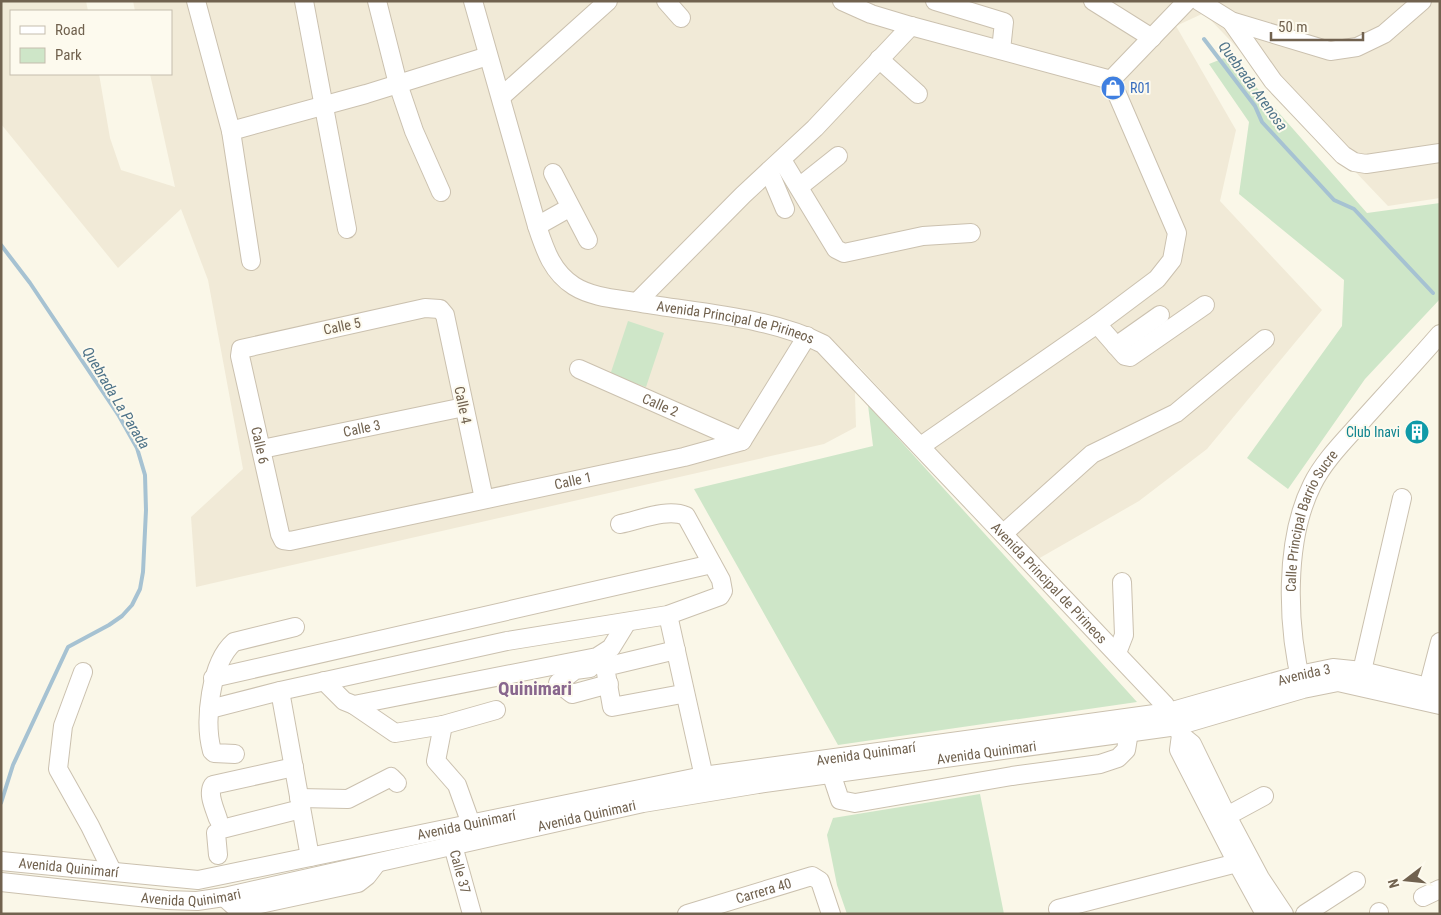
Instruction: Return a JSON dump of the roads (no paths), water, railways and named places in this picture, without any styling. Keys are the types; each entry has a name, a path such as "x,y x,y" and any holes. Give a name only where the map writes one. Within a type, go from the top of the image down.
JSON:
{"street":[{"path":"196,1 231,130 251,261"},
{"path":"304,1 347,229"},
{"path":"376,1 398,84 414,131 441,192"},
{"name":"Avenida Principal de Pirineos","path":"472,1 537,226 550,262 575,286 613,299 762,323 807,336 823,344 1153,691 1192,744 1260,878 1284,914"},
{"path":"501,97 608,1"},
{"path":"666,1 681,18"},
{"path":"842,1 871,14 911,26 1111,80"},
{"path":"1093,1 1152,38"},
{"path":"1111,80 1187,1"},
{"path":"1199,1 1230,21 1330,51 1357,47 1384,34 1422,1"},
{"path":"943,34 943,4 1004,22 1001,50"},
{"path":"1230,21 1274,80 1344,155 1354,162 1366,164 1440,153"},
{"path":"637,302 776,165 911,26"},
{"path":"231,130 398,84 488,56"},
{"path":"879,59 918,94"},
{"path":"921,446 1096,324 1156,279 1172,260 1177,233 1111,80"},
{"path":"799,187 838,156"},
{"path":"776,165 799,187 836,248 844,253 923,236 972,233"},
{"path":"776,165 785,209"},
{"path":"553,173 588,240"},
{"path":"537,226 570,208"},
{"path":"1096,324 1125,356 1130,357 1204,305"},
{"name":"Calle 5","path":"241,349 425,308 442,311"},
{"name":"Calle 4","path":"442,311 484,499"},
{"path":"1116,346 1160,315"},
{"name":"Calle Principal Barrio Sucre","path":"1301,682 1290,624 1291,587 1297,527 1312,484 1341,445 1440,334"},
{"path":"742,441 807,336"},
{"path":"1004,533 1092,454 1176,413 1265,339"},
{"name":"Calle 6","path":"241,349 240,356 283,540"},
{"name":"Calle 2","path":"580,369 742,441"},
{"name":"Calle 3","path":"262,449 464,407"},
{"name":"Calle 1","path":"283,540 684,457 742,441"},
{"path":"1362,671 1402,498"},
{"path":"210,709 280,691 507,641 668,615 720,596 723,590 722,585 686,516 677,512 620,524"},
{"path":"213,678 712,564"},
{"path":"1117,653 1124,635 1122,582"},
{"path":"668,615 705,784"},
{"path":"354,705 597,657 611,648 627,622"},
{"path":"235,754 214,753 212,750 210,709 213,678 227,649 234,642 295,627"},
{"path":"1434,689 1440,642"},
{"path":"676,650 607,676 612,707 682,694"},
{"name":"Avenida 3","path":"1176,724 1301,682 1333,668 1362,671 1434,689"},
{"path":"82,672 63,726 58,769 90,826 112,871"},
{"path":"324,681 344,701 354,705 395,733 443,725 496,710"},
{"name":"Avenida 3","path":"1301,682 1338,682 1440,705"},
{"path":"280,691 310,857"},
{"path":"1176,724 1179,750 1237,864 1266,914"},
{"name":"Avenida Quinimarí","path":"1,861 198,880 310,857 450,838 471,824 705,784 1176,724"},
{"name":"Avenida Quinimari","path":"1,882 196,901 224,897 234,906 241,908 358,883 367,876 377,863 450,838 644,803 705,784 831,773 1176,724"},
{"path":"443,725 436,761 457,785 471,824"},
{"path":"831,773 840,800 854,803 1012,776 1100,764 1118,758 1126,750 1129,732"},
{"path":"218,818 211,797 213,785 294,767"},
{"path":"218,855 216,833 222,829 300,804 348,799 390,777 397,783"},
{"path":"1227,816 1264,796"},
{"name":"Calle 37","path":"450,838 472,914"},
{"path":"1058,909 1237,864"},
{"name":"Carrera 40","path":"687,914 812,876 820,881 831,914"},
{"path":"1305,914 1356,881"},
{"path":"1423,897 1440,889"}],"waterway":[{"name":"Quebrada Arenosa","path":"1204,39 1255,106 1262,122 1334,200 1354,209 1433,293"},
{"name":"Quebrada La Parada","path":"1,245 30,283 119,416 137,448 145,475 146,510 143,572 140,589 132,605 122,616 68,647 13,765 1,803"}],"place":[{"name":"R01","path":"1113,88"},
{"name":"Club Inavi","path":"1417,432"}],"district":[{"name":"Quinimari","path":"535,688"}]}
